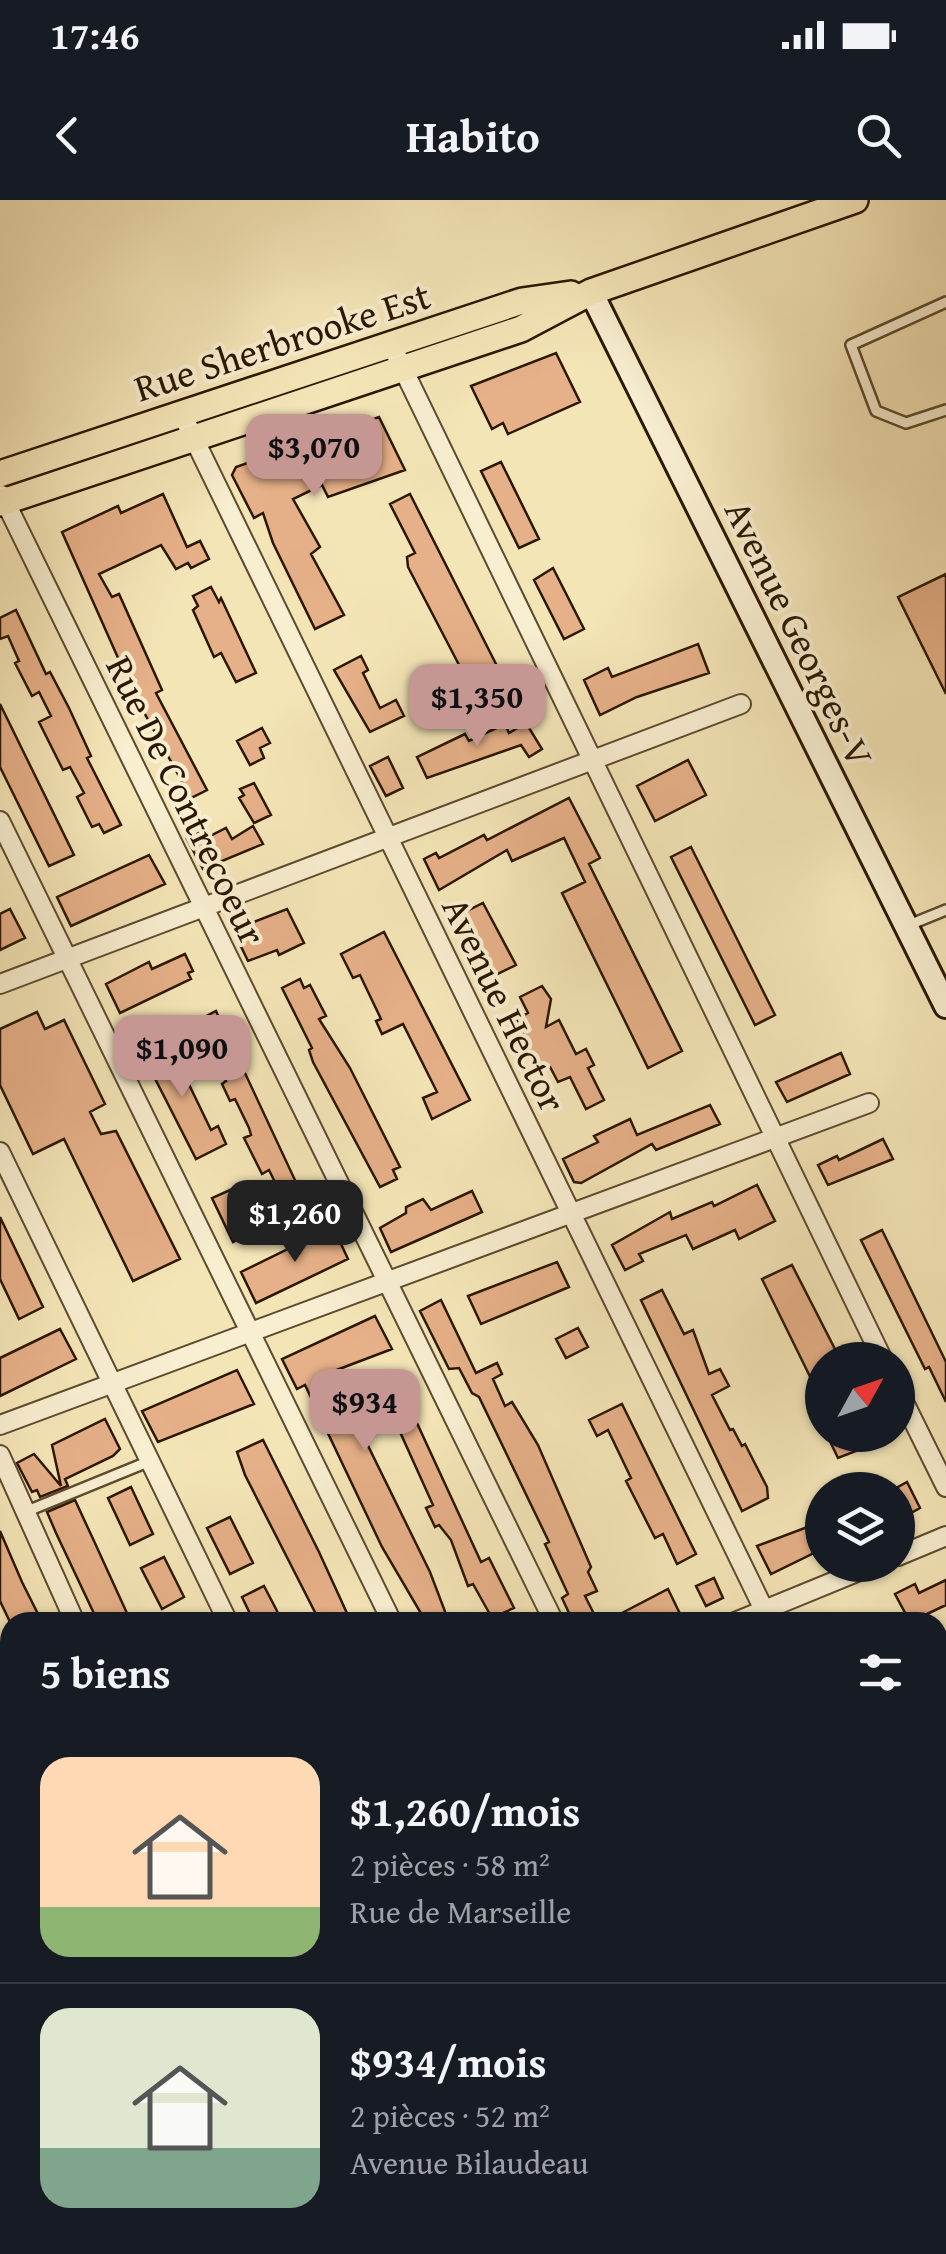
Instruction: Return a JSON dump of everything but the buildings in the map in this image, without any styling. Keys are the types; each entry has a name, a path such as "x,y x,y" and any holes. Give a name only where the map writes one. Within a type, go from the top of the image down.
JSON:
{"main road":[{"name":"Rue Sherbrooke Est","path":"2,498 194,438 522,301 591,292 855,200"},
{"name":"Rue Sherbrooke Est","path":"0,474 182,414 396,356"}],"street":[{"name":"Avenue Georges-V","path":"591,292 946,1006"},
{"path":"396,356 873,1342"},
{"name":"Avenue Hector","path":"182,414 765,1612"},
{"name":"Rue De Contrecoeur","path":"2,498 549,1612"},
{"path":"0,984 740,704"},
{"path":"0,821 387,1612"},
{"path":"0,1425 869,1103"},
{"path":"0,1152 223,1612"},
{"path":"915,1424 946,1487"},
{"path":"0,1455 70,1612"},
{"path":"915,1549 946,1536"},
{"path":"775,1612 838,1582"}],"lane":[{"path":"946,302 851,345 876,411 906,423 946,410"},
{"path":"906,926 946,910"},
{"path":"25,1512 150,1461"}]}
